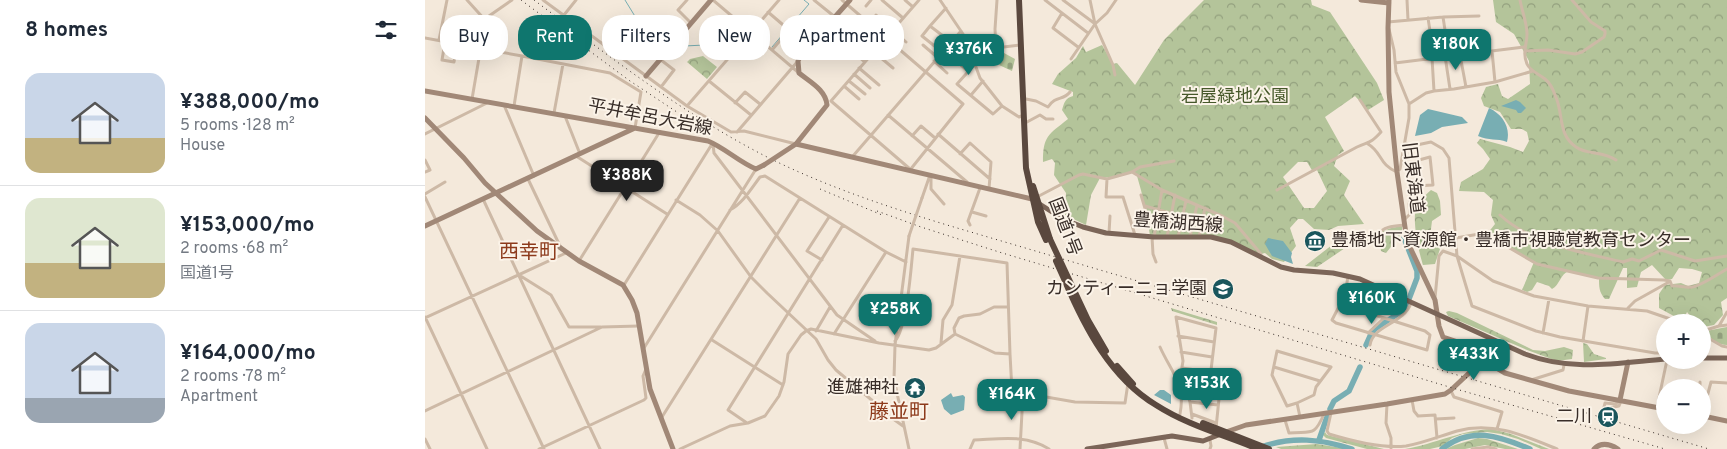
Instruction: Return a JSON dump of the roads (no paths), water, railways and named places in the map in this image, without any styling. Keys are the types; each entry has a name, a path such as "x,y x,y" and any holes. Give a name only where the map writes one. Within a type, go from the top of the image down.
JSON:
{"highway":[{"name":"国道1号","path":"1019,0 1025,118 1035,200 1048,240 1105,353 1129,382 1157,406 1254,446 1269,449"},
{"name":"国道1号","path":"1023,0 1025,118"},
{"name":"国道1号","path":"1129,382 1152,399 1181,414 1192,416 1216,426 1223,433"}],"main road":[{"name":"豊橋湖西線","path":"1035,200 1063,219 1083,227 1109,233 1211,237 1231,242 1281,267 1348,275 1532,356 1563,365 1656,361"},
{"path":"1711,358 1727,358"},
{"path":"1087,449 1163,437 1178,437 1198,442 1210,440 1223,433"}],"street":[{"path":"425,38 439,40 447,0"},
{"path":"467,0 482,15"},
{"path":"472,6 474,0"},
{"path":"543,0 564,15 576,0"},
{"path":"687,0 678,10 691,23"},
{"path":"689,25 712,0 730,15"},
{"path":"765,15 779,0"},
{"path":"815,0 833,15"},
{"path":"866,6 871,0"},
{"path":"882,0 900,15"},
{"path":"905,0 913,7"},
{"path":"904,17 919,0"},
{"path":"940,0 965,37 980,78 1002,106 1019,117 1025,118 1040,115 1046,119 1053,119"},
{"path":"996,48 997,0"},
{"path":"1045,0 1088,33"},
{"path":"1063,0 1095,24"},
{"path":"1090,0 1095,24 1113,64 1115,75"},
{"path":"1071,59 1095,24 1117,0"},
{"name":"旧東海道","path":"1361,0 1389,1 1389,92 1404,223 1407,241 1434,298 1443,337 1467,345 1502,372 1569,390 1656,407"},
{"path":"1407,0 1408,20"},
{"path":"1520,0 1527,35 1525,49 1527,64 1547,80 1558,101 1567,139 1583,151 1603,153 1616,160"},
{"path":"1395,63 1492,51 1525,49 1575,54 1582,52 1603,37 1605,31 1591,22 1572,0"},
{"path":"490,15 511,1"},
{"path":"836,15 846,1 861,15"},
{"path":"946,8 922,36 969,72"},
{"path":"768,12 789,30 772,50 823,93 829,101 871,134 910,170"},
{"path":"1062,13 1053,28 1078,47"},
{"path":"1388,22 1479,16"},
{"path":"1443,17 1450,89"},
{"path":"1428,18 1433,58 1434,91"},
{"path":"930,26 951,42"},
{"path":"1368,144 1374,148 1383,164 1389,169 1397,172 1400,169 1409,118 1409,104 1396,72 1390,30 1388,28"},
{"path":"853,156 961,31"},
{"path":"592,36 687,106 731,132 744,131 1035,200 1079,175 1083,174 1107,179 1132,172 1144,166 1174,161"},
{"path":"987,49 1020,45"},
{"path":"923,46 937,57"},
{"path":"1492,51 1495,82"},
{"path":"904,53 963,104 910,170"},
{"path":"1460,55 1467,87"},
{"path":"472,98 478,60"},
{"path":"514,106 521,60"},
{"path":"425,226 635,128 641,92 610,73 542,60"},
{"path":"646,76 659,60"},
{"path":"661,60 678,73"},
{"path":"687,106 727,60"},
{"path":"643,350 756,169 796,144 829,101 865,62 863,60"},
{"path":"884,60 893,68"},
{"path":"737,132 798,61"},
{"path":"798,61 799,73"},
{"path":"934,61 947,72"},
{"path":"553,113 563,64"},
{"path":"975,64 957,84 993,114 1002,106"},
{"path":"859,68 879,84"},
{"path":"661,87 674,70"},
{"path":"1409,104 1426,93 1495,82 1534,71"},
{"path":"854,74 871,88"},
{"path":"849,81 865,94"},
{"path":"971,95 983,81"},
{"path":"709,82 751,115"},
{"path":"844,86 859,99"},
{"name":"平井牟呂大岩線","path":"425,91 713,143 756,169"},
{"path":"735,103 745,92 760,104"},
{"path":"1026,99 1036,101 1048,107 1053,100 1065,97 1070,92"},
{"path":"1277,190 1357,147 1368,144 1381,132 1360,100"},
{"path":"425,134 490,102"},
{"path":"504,105 534,176"},
{"path":"564,115 578,155 667,214"},
{"path":"888,115 970,185"},
{"path":"425,118 495,192 537,231 579,260 623,286 632,300 639,326 650,389 673,449"},
{"path":"912,136 921,126 935,138"},
{"path":"579,260 659,133"},
{"path":"938,134 990,179"},
{"path":"1405,143 1413,146 1431,142 1446,153 1450,167 1457,256 1472,306 1543,333 1656,353"},
{"path":"713,143 714,153 743,189 830,307 842,320 879,343"},
{"path":"623,286 713,143"},
{"path":"960,154 970,143 991,162 989,190"},
{"path":"1373,235 1377,235 1378,232 1390,226 1404,223 1410,214 1409,204 1415,186 1419,160 1430,157 1433,185 1415,186"},
{"path":"425,160 430,170 425,172"},
{"path":"1132,172 1162,190 1235,223 1261,254 1260,257"},
{"path":"909,449 894,379 895,343 909,236 931,175"},
{"path":"931,175 931,190 944,204"},
{"path":"730,210 747,195 762,176 886,252 906,262"},
{"path":"528,179 560,247"},
{"path":"1107,179 1106,197 1123,197 1135,235"},
{"path":"445,182 425,198 542,448 644,400 646,398 643,376 646,369"},
{"path":"969,225 968,221 980,188"},
{"path":"1156,262 1153,254 1153,236 1162,190"},
{"path":"1141,195 1147,215"},
{"path":"1167,236 1175,195"},
{"path":"661,418 800,198"},
{"path":"483,199 600,449"},
{"path":"676,200 700,215 718,231 751,277 816,339 836,370 903,426"},
{"path":"1178,236 1186,201"},
{"path":"1191,236 1197,205"},
{"path":"1145,206 1202,222"},
{"path":"1199,237 1205,208"},
{"path":"972,212 985,216"},
{"path":"1499,215 1519,231 1541,240 1623,262 1632,259 1639,261 1661,250 1695,261 1727,256"},
{"path":"1109,233 1110,216"},
{"path":"822,260 807,251 829,217"},
{"path":"748,423 728,410 843,226"},
{"path":"1456,238 1485,232 1537,264 1598,278 1670,281"},
{"path":"895,343 899,336 907,302 913,249 1007,263 1012,391 1075,402 1125,403 1129,382"},
{"path":"1434,298 1439,256 1446,251 1457,256 1493,281 1528,294 1588,306 1627,308 1656,314"},
{"path":"487,449 425,318 567,252"},
{"path":"834,334 886,252"},
{"path":"941,344 943,320 953,305 960,256"},
{"path":"1670,281 1671,286 1693,288 1704,281 1719,276 1727,269"},
{"path":"518,275 551,295 569,328 639,326"},
{"path":"1341,304 1425,331 1430,335 1427,350 1332,320 1347,289 1348,275"},
{"path":"1627,308 1635,301 1670,281"},
{"path":"1543,333 1549,299"},
{"path":"1370,345 1375,335 1381,329 1405,314 1409,302"},
{"path":"1583,341 1588,306"},
{"path":"816,331 830,307"},
{"path":"1008,307 994,307 979,314 964,316 959,318 953,328 955,334 995,354 1010,354"},
{"path":"1719,326 1727,312"},
{"path":"1192,416 1190,402 1181,373 1183,361 1176,317 1216,328 1209,387"},
{"path":"1368,332 1384,318"},
{"path":"1711,328 1727,326"},
{"path":"425,411 603,327"},
{"path":"680,449 731,426 748,423 765,416 779,396 783,385 788,354 801,335 808,330 929,350 936,348 955,334"},
{"path":"1178,336 1215,342"},
{"path":"711,340 783,385"},
{"path":"1711,340 1727,347"},
{"path":"1160,347 1175,374 1183,400 1181,414"},
{"path":"1277,351 1331,367 1320,381 1314,395 1287,406 1272,375 1274,367 1277,351"},
{"path":"1181,352 1213,357"},
{"path":"1223,433 1246,425 1445,394 1484,359"},
{"path":"1620,400 1617,404 1605,403 1604,407 1609,408 1620,405 1628,362"},
{"path":"1530,380 1563,370 1563,365"},
{"path":"1274,367 1320,381"},
{"path":"1182,368 1210,372"},
{"path":"1711,382 1727,383"},
{"path":"1185,384 1220,389 1216,426"},
{"path":"1451,390 1453,397 1501,412 1497,429"},
{"path":"1020,449 1023,394"},
{"path":"1412,399 1413,409 1419,417 1435,415 1437,438"},
{"path":"1190,402 1218,405"},
{"path":"1297,403 1300,417"},
{"path":"1387,404 1386,423 1391,438 1391,448"},
{"path":"1331,412 1327,431 1329,434 1378,446 1391,448 1413,445 1458,431 1475,428 1513,432 1557,449"},
{"path":"1285,420 1289,433 1311,432 1318,427 1324,414"},
{"path":"1436,419 1454,418"},
{"path":"1711,418 1727,421"},
{"path":"1163,437 1167,449"},
{"path":"969,449 974,440 1020,438 1042,444 1049,449"},
{"path":"425,439 428,448"},
{"path":"1210,440 1210,449"},
{"path":"1595,448 1603,444 1618,449"},
{"path":"1472,449 1487,447 1496,449"}],"water":[{"path":"1516,100 1526,108 1521,113 1501,106"},
{"path":"1489,108 1498,114 1504,122 1508,131 1507,142 1478,136"},
{"path":"1428,109 1462,117 1468,123 1442,127 1431,133 1415,136 1420,115"},
{"path":"1268,238 1283,241 1292,253 1293,264 1272,256 1265,244"},
{"path":"1160,390 1164,390 1171,395 1171,404 1154,395"},
{"path":"951,393 953,397 963,395 965,397 964,410 951,415 944,409 941,400"}],"waterway":[{"path":"625,0 634,15"},
{"path":"772,47 809,4 804,0"},
{"path":"689,46 699,45"},
{"path":"1366,345 1375,329 1402,311 1417,278 1417,271 1404,238"},
{"path":"1330,409 1334,401 1349,391 1360,367"},
{"path":"1319,440 1328,414"},
{"path":"1442,449 1464,437 1474,435 1496,437 1530,449"},
{"path":"1261,447 1284,441 1307,440 1352,449"}],"railway":[{"path":"521,0 630,81 692,122"},
{"path":"534,0 647,83 706,122 767,157 833,186 878,203 947,225 1709,449"},
{"path":"820,189 882,215"},
{"path":"877,211 999,252 1456,389 1665,449"}],"place":[{"name":"豊橋地下資源館・豊橋市視聴覚教育センター","path":"1315,241"},
{"name":"カンティーニョ学園","path":"1223,289"},
{"name":"進雄神社","path":"915,388"},
{"name":"二川","path":"1608,417"}],"district":[{"name":"西幸町","path":"529,253"},
{"name":"藤並町","path":"899,413"}],"park label":[{"name":"岩屋緑地公園","path":"1235,97"}]}
